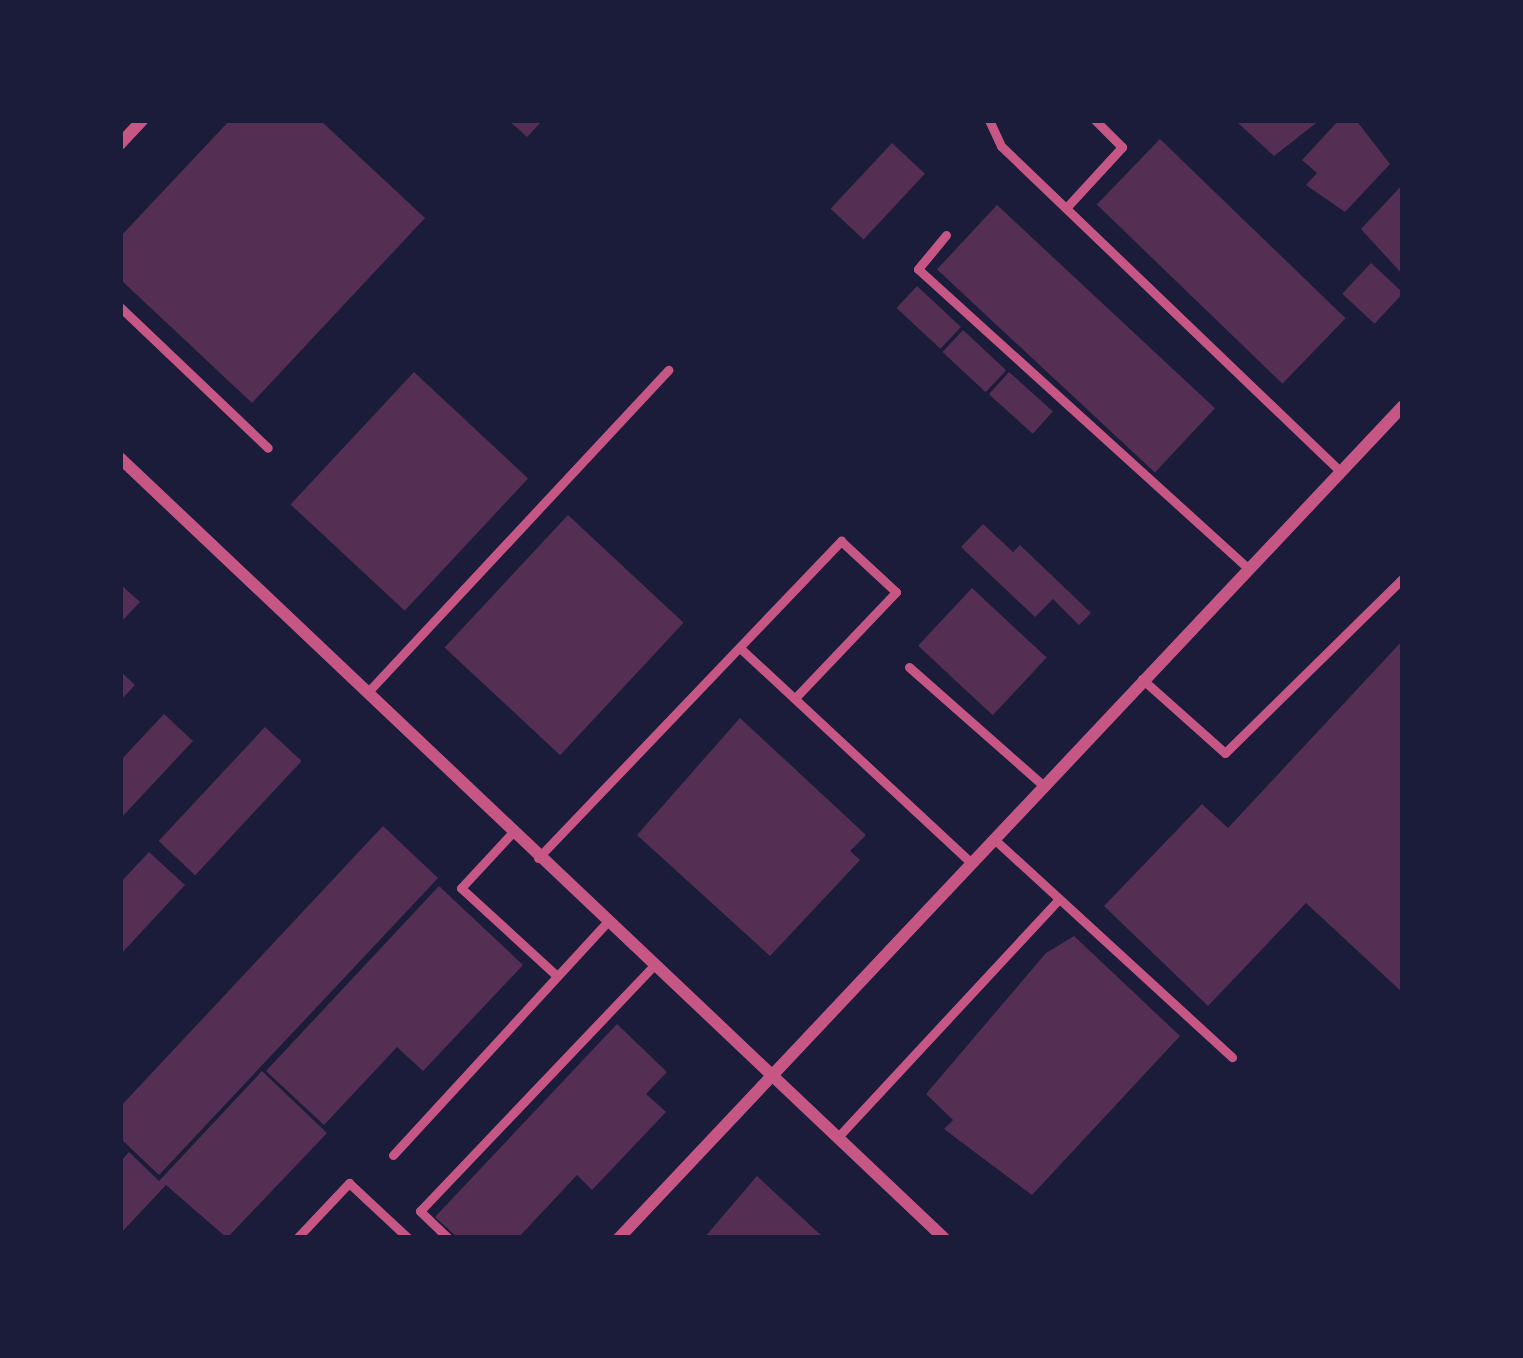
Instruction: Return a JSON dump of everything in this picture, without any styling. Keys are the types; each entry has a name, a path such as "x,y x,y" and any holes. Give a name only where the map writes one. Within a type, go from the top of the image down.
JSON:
{"street":[{"path":"120,144 142,120"},
{"path":"620,1238 1403,406"},
{"path":"120,458 944,1238"}],"lane":[{"path":"988,120 1066,208 1341,472"},
{"path":"1066,208 1122,147 1095,120"},
{"path":"946,235 918,269 1247,567"},
{"path":"120,308 268,448"},
{"path":"367,693 668,370"},
{"path":"538,858 842,541 896,592 795,698"},
{"path":"1142,679 1225,752 1403,578"},
{"path":"740,648 971,863"},
{"path":"909,667 1045,786"},
{"path":"512,832 461,888 557,976"},
{"path":"994,839 1232,1057"},
{"path":"837,1138 1059,899"},
{"path":"393,1154 607,922"},
{"path":"448,1238 420,1211 653,966"},
{"path":"297,1238 349,1183 408,1238"}],"building":[{"path":"230,120 320,120 425,218 252,403 120,279 120,237"},
{"path":"508,120 543,120 527,137"},
{"path":"1235,120 1320,120 1274,156"},
{"path":"1339,120 1356,120 1390,164 1345,212 1306,185 1317,173 1302,160"},
{"path":"1160,139 1346,318 1282,384 1097,204"},
{"path":"892,143 925,174 864,240 831,209"},
{"path":"1403,184 1403,275 1361,229"},
{"path":"997,205 1215,408 1155,473 937,269"},
{"path":"1371,263 1403,293 1375,324 1342,294"},
{"path":"917,286 961,327 940,349 897,308"},
{"path":"963,330 1006,370 986,392 943,352"},
{"path":"414,372 528,478 405,611 291,504"},
{"path":"1009,372 1053,411 1033,434 989,394"},
{"path":"568,515 684,623 560,755 445,647"},
{"path":"983,524 1013,552 1020,545 1091,613 1079,625 1053,599 1035,617 961,547"},
{"path":"120,584 140,602 122,621 120,618"},
{"path":"972,588 1047,658 993,715 918,646"},
{"path":"1403,640 1403,993 1306,903 1208,1006 1104,906 1202,804 1228,828"},
{"path":"120,671 135,685 120,701"},
{"path":"164,714 193,741 120,819 120,761"},
{"path":"740,718 866,835 850,851 860,860 770,956 637,835"},
{"path":"265,727 302,761 195,875 159,841"},
{"path":"383,826 438,878 159,1175 120,1138 120,1107"},
{"path":"149,852 185,885 120,955 120,883"},
{"path":"439,886 523,965 423,1071 397,1047 324,1125 266,1071"},
{"path":"1074,936 1180,1036 1032,1195 944,1129 953,1120 926,1094 1046,953"},
{"path":"617,1024 667,1072 646,1094 666,1112 592,1190 577,1175 518,1238 458,1238 435,1217"},
{"path":"262,1071 327,1133 227,1238 166,1185 120,1234 120,1162 129,1152 159,1181"},
{"path":"757,1176 824,1238 704,1238"}]}
